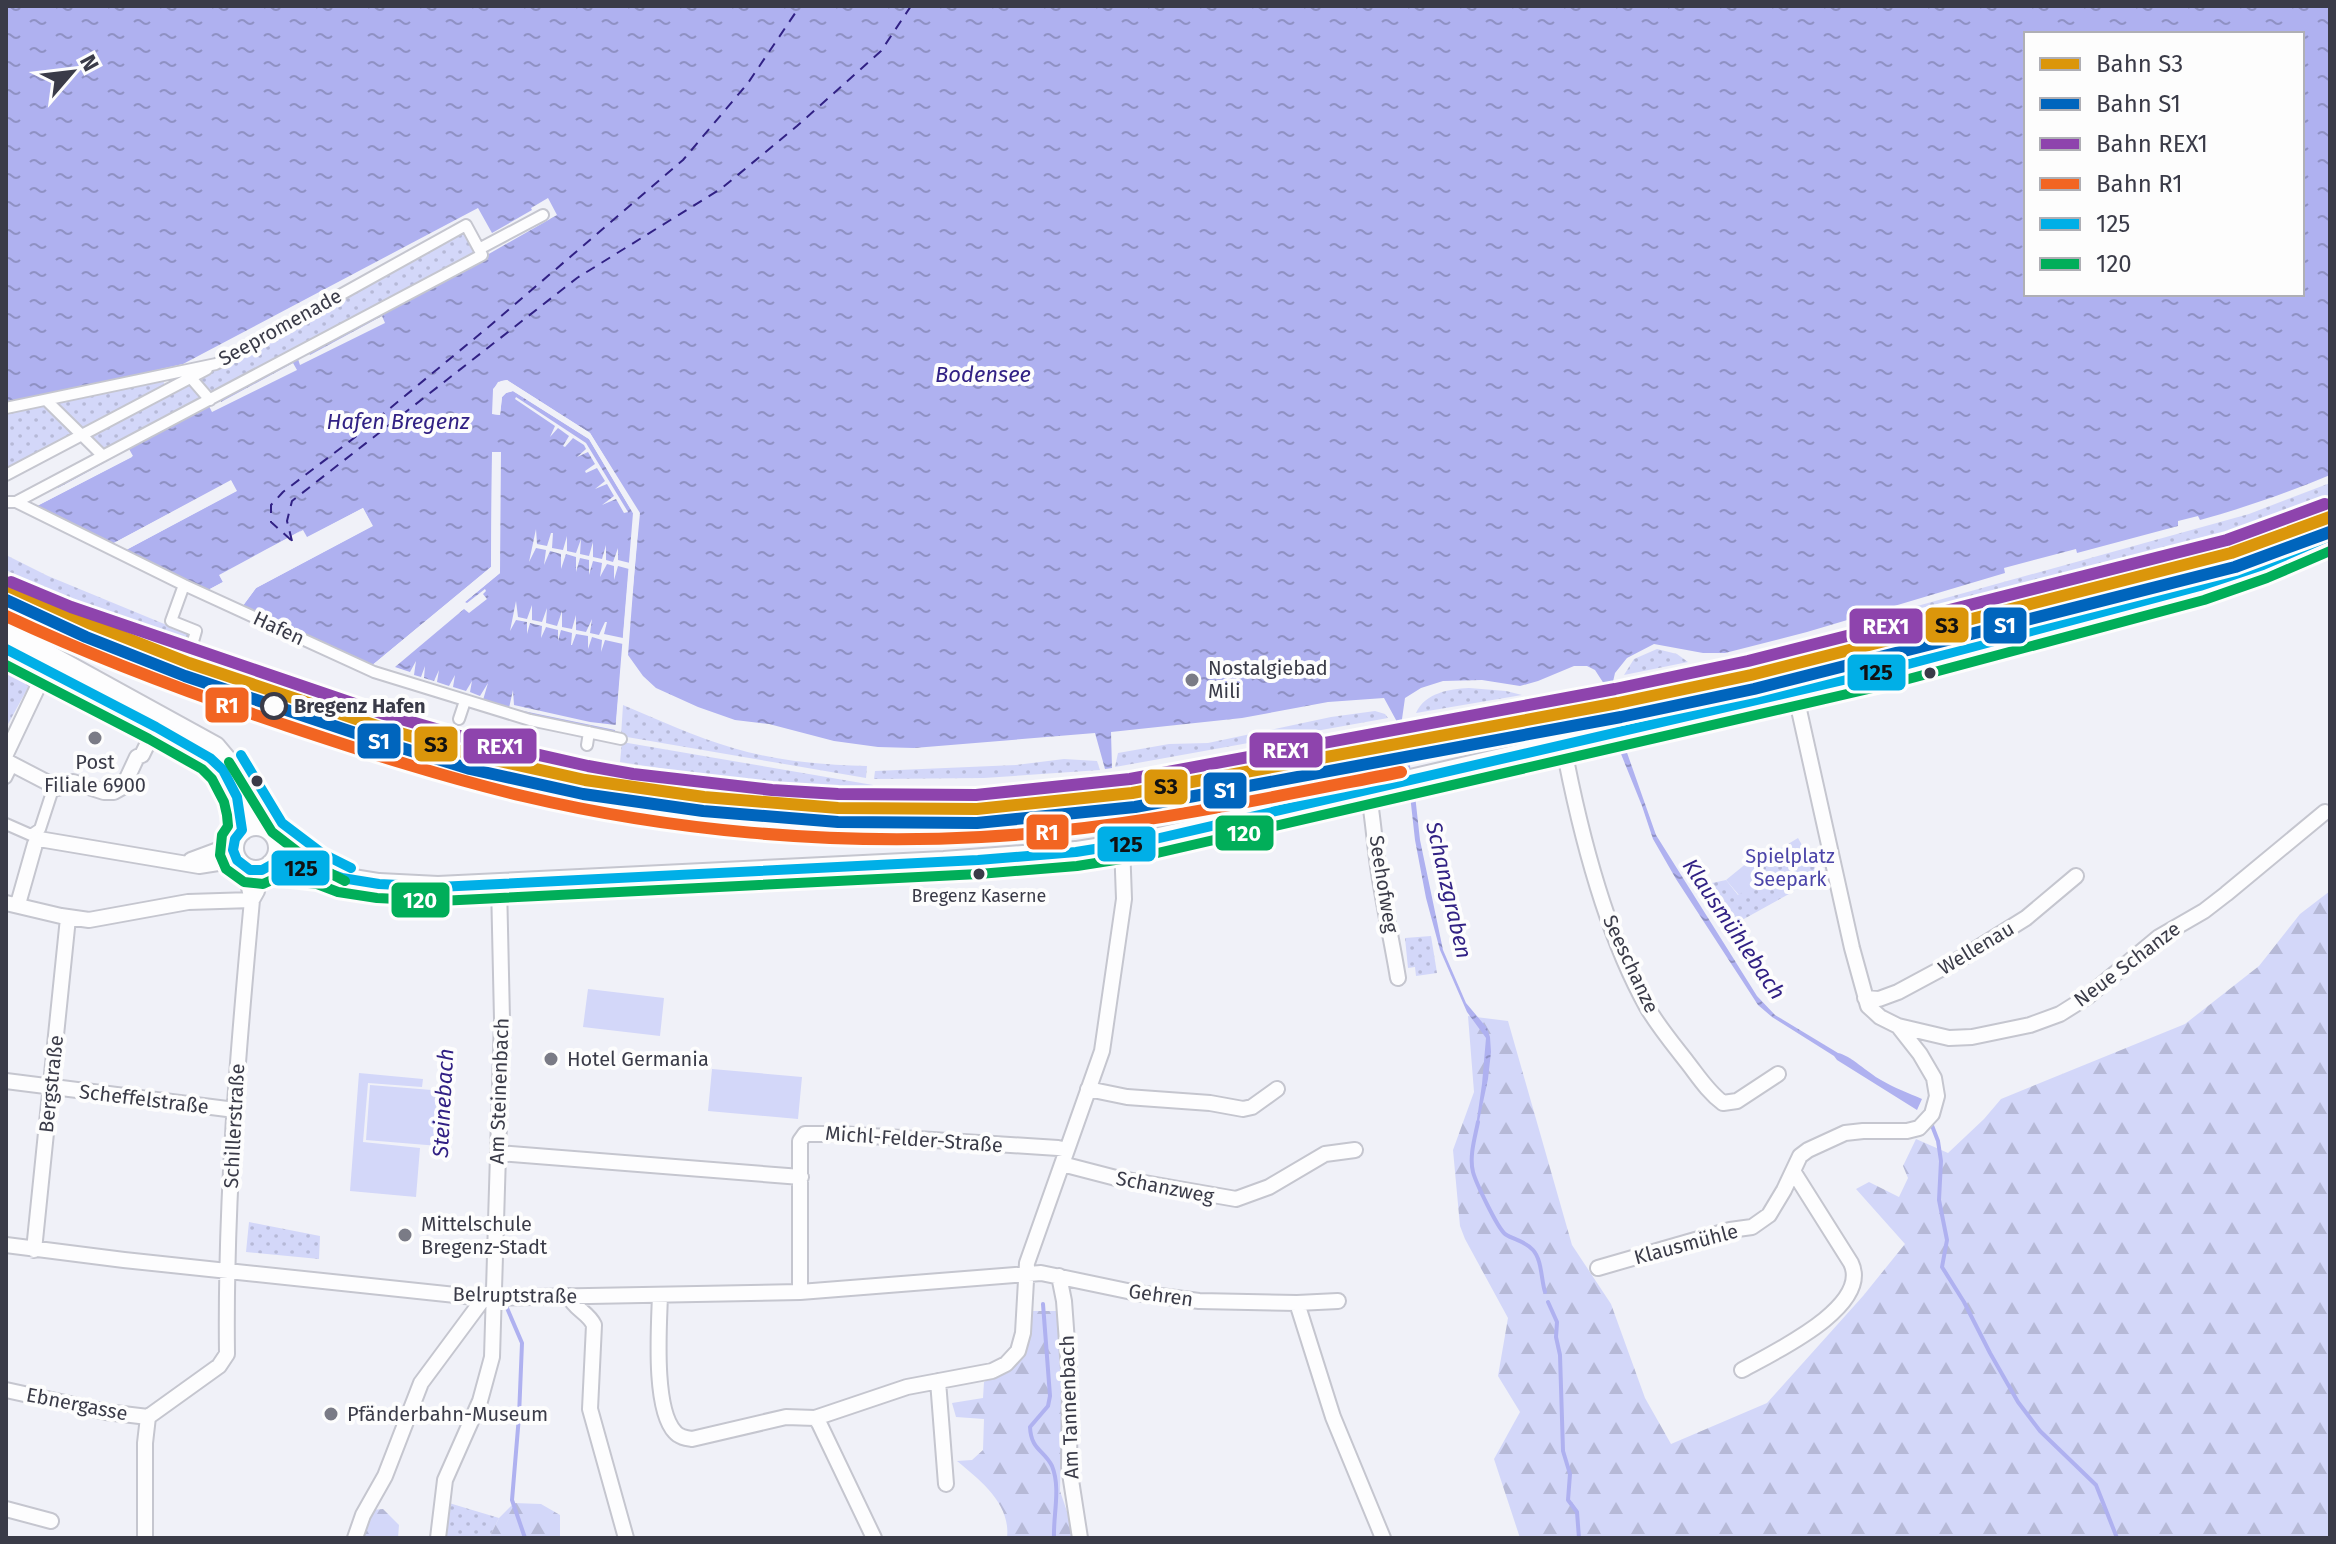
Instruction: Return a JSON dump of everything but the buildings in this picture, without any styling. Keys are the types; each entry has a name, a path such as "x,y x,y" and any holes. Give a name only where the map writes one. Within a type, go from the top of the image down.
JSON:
{"main road":[{"path":"250,851 342,878 379,884 464,886 967,861 1076,852 1151,840 1882,671 2200,586 2263,565 2330,536"},
{"path":"6,632 158,722"},
{"path":"6,649 210,744 239,777 250,851"},
{"path":"250,851 274,832 279,843 320,870"}],"street":[{"path":"11,502 482,255 479,249 543,215"},
{"name":"Seepromenade","path":"6,408 216,364 466,225 479,249"},
{"path":"6,475 216,364"},
{"path":"166,374 171,387"},
{"path":"191,378 210,400"},
{"path":"46,400 103,456"},
{"name":"Hafen","path":"11,502 184,585 375,671 530,720 619,737"},
{"path":"184,585 171,621 196,631 190,652"},
{"path":"43,676 8,760 58,788 73,782 104,792 114,792 123,787 158,722"},
{"path":"1795,692 1865,998"},
{"path":"459,719 465,701"},
{"path":"587,745 589,732"},
{"name":"Seeschanze","path":"1563,744 1596,880 1616,940 1648,1007 1707,1088 1723,1103 1737,1101 1778,1074"},
{"path":"54,786 12,903 68,918 100,920 188,902 252,900"},
{"name":"Seehofweg","path":"1368,790 1375,824 1380,884 1398,978"},
{"name":"Neue Schanze","path":"1898,1026 1949,1038 1972,1037 2030,1025 2060,1014 2087,997 2159,937 2204,911 2325,812"},
{"path":"6,824 35,837 128,856 183,863 217,852 250,851"},
{"path":"660,1295 660,1383 666,1415 673,1431 682,1438 692,1439 786,1417 815,1418 907,1387 992,1371 1013,1358 1023,1333 1027,1263 1102,1051 1125,885 1122,844"},
{"name":"Schillerstraße","path":"227,1354 227,1270 235,1110 252,900 250,851"},
{"name":"Wellenau","path":"1865,998 1879,999 1898,992 1975,950 2026,918 2076,876"},
{"name":"Am Steinenbach","path":"438,1538 445,1480 480,1401 492,1357 488,1297 498,1153 502,1019 499,884"},
{"name":"Bergstraße","path":"34,1250 68,918"},
{"name":"Klausmühle","path":"1598,1268 1730,1230 1752,1227 1769,1215 1800,1156 1808,1150 1845,1133 1913,1130 1923,1125 1932,1114 1937,1096 1934,1078 1898,1026 1874,1013 1865,998"},
{"name":"Scheffelstraße","path":"6,1081 235,1110"},
{"path":"1088,1089 1127,1097 1210,1103 1243,1109 1252,1107 1277,1089"},
{"name":"Michl-Felder-Straße","path":"800,1292 800,1141 805,1134 1056,1147 1065,1157"},
{"name":"Schanzweg","path":"1065,1157 1116,1178 1236,1199 1269,1187 1325,1154 1355,1150"},
{"path":"498,1153 801,1177"},
{"path":"1742,1370 1824,1320 1844,1301 1854,1284 1855,1274 1851,1263 1793,1171"},
{"name":"Belruptstraße","path":"6,1245 488,1297 800,1292 1026,1275"},
{"name":"Gehren","path":"1026,1275 1041,1273 1137,1293 1199,1301 1338,1301"},
{"name":"Am Tannenbach","path":"1059,1276 1064,1301 1070,1383 1069,1467 1080,1538"},
{"path":"569,1296 572,1305 590,1318 594,1325 590,1409 626,1538"},
{"path":"355,1538 363,1515 385,1476 421,1383 488,1297"},
{"path":"1297,1303 1333,1417 1383,1538"},
{"name":"Ebnergasse","path":"6,1390 106,1412 148,1417 219,1366 227,1354"},
{"path":"938,1381 946,1484"},
{"name":"Ebnergasse","path":"145,1538 148,1417"},
{"path":"815,1418 874,1538"},
{"path":"6,1509 51,1521"}],"green space":[{"path":"463,231 475,253 210,395 196,378"},
{"path":"163,379 165,387 84,431 55,402"},
{"path":"189,382 203,399 104,450 90,437"},
{"path":"45,404 77,434 6,472 6,412"},
{"path":"2330,483 2330,497 2236,530 1895,621 1892,613 2249,514"},
{"path":"6,555 48,576 191,635 187,647 78,604 6,570"},
{"path":"1657,649 1677,654 1688,662 1624,675 1634,659"},
{"path":"6,671 30,684 8,724 6,723"},
{"path":"1469,688 1522,695 1416,713 1431,697"},
{"path":"623,705 705,739 766,756 800,762 867,766 866,778 621,736"},
{"path":"1375,711 1388,718 1115,767 1118,753 1169,744 1208,743"},
{"path":"622,742 873,785 872,791 834,790 666,771 620,762"},
{"path":"1064,759 1097,761 1100,770 984,778 874,779 875,771 1016,765"},
{"name":"Spielplatz Seepark","path":"1798,838 1818,873 1789,894 1724,930 1692,882 1726,880 1738,895 1765,873 1758,864 1761,860"},
{"path":"1753,858 1766,873 1739,895 1726,880"},
{"path":"2330,891 2330,1538 1520,1538 1494,1459 1520,1412 1498,1376 1508,1318 1460,1226 1453,1150 1474,1092 1468,1016 1508,1021 1572,1245 1611,1304 1645,1398 1671,1444 1767,1403 1905,1244 1856,1189 1869,1182 1899,1197 1908,1178 1903,1166 1916,1139 1948,1153 2001,1099 2185,1024 2259,966 2300,914"},
{"path":"1431,936 1437,973 1416,976 1415,967 1408,968 1405,938"},
{"path":"588,989 664,998 660,1036 583,1027"},
{"path":"712,1069 802,1077 798,1119 708,1111"},
{"path":"359,1073 423,1079 422,1087 368,1083 363,1142 420,1148 416,1197 350,1191"},
{"path":"370,1085 444,1091 439,1146 366,1140"},
{"path":"249,1222 320,1236 319,1259 246,1252"},
{"path":"1027,1311 1060,1311 1072,1393 1061,1447 1060,1491 1076,1538 1007,1538 1007,1526 999,1504 984,1485 957,1461 972,1460 983,1450 984,1419 956,1417 952,1403 983,1398 984,1382 997,1375 1019,1350"},
{"path":"449,1503 499,1518 489,1538 444,1538"},
{"path":"514,1503 541,1504 560,1515 560,1538 489,1538 499,1518"},
{"path":"383,1509 399,1525 398,1538 349,1538 372,1510"}],"water":[{"name":"Bodensee","path":"6,6 2330,6 2330,475 2200,520 2198,516 2178,521 2178,526 2077,553 2076,549 2004,568 2005,573 1725,653 1703,653 1654,644 1627,658 1615,673 1612,686 1625,747 1656,835 1757,996 1775,1015 1886,1083 1922,1099 1917,1110 1758,1005 1653,839 1619,749 1606,687 1595,670 1587,666 1574,666 1520,686 1482,680 1443,681 1421,688 1405,698 1402,719 1420,840 1443,950 1466,1003 1487,1028 1490,1037 1488,1079 1476,1126 1486,1038 1467,1012 1440,950 1426,898 1396,720 1384,698 1328,702 1242,718 1111,732 1112,768 1105,769 1095,733 914,748 878,747 735,720 698,707 656,688 628,655 639,513 590,433 507,380 501,381 493,389 493,414 500,415 502,397 513,391 589,439 633,513 615,733 508,709 381,671 500,573 500,452 492,453 491,567 370,667 242,607 256,588 372,526 363,508 235,576 302,530 220,576 223,582 208,590 126,550 236,491 231,481 112,544 35,507 132,457 129,450 57,487 209,406 212,412 297,370 293,363 221,402 298,359 300,365 385,323 382,316 309,353 488,259 487,255 557,215 548,198 492,233 478,208 183,364 6,404"}],"pier":[{"path":"507,380 590,433 640,513 619,734 615,730 509,708 513,690 514,705 616,725 623,644 605,640 601,652 602,640 592,637 588,649 588,636 576,634 571,645 572,633 561,630 558,641 558,630 546,627 541,638 542,626 530,623 527,634 527,622 516,620 510,631 516,601 518,617 527,619 532,605 532,620 542,622 547,608 546,623 557,626 562,611 562,627 572,629 576,615 576,630 586,632 592,619 590,633 599,635 607,622 604,634 623,638 629,569 618,566 614,580 614,566 607,564 600,577 602,563 593,561 589,575 589,560 580,558 576,572 576,557 566,554 561,569 561,554 550,551 544,565 546,550 536,548 529,562 536,529 537,544 547,546 553,533 552,548 563,550 567,536 567,551 576,553 581,539 580,554 589,556 593,542 593,557 602,559 606,545 606,560 613,562 618,548 618,560 630,563 634,518 589,439 513,391 502,397 500,415 492,414 493,390 498,382"},
{"path":"516,397 586,443 628,512 624,513 616,499 602,505 614,496 607,484 595,489 605,481 597,468 586,473 595,464 588,452 577,457 586,449 584,445 573,438 563,446 569,436 558,428 550,437 555,426"},
{"path":"129,449 133,456 35,507 32,505 56,492 54,488"},
{"path":"492,452 501,452 500,573 465,602 485,589 483,594 487,599 469,613 464,609 395,667 410,672 416,661 414,675 421,677 425,666 424,678 434,681 439,670 437,682 449,686 455,675 453,687 466,691 472,681 470,692 480,696 488,683 483,700 384,669 377,670 496,571 497,456 495,569 375,669 370,667 491,567"},
{"path":"231,480 237,491 126,550 122,549 232,489 230,486 117,546 112,544"},
{"path":"363,508 373,526 256,588 242,607 239,605 254,584 367,524 361,513 237,579 230,574 225,577 225,586 214,591 210,589 223,582 219,575 265,550 303,530 307,537"}],"waterway":[{"name":"Schanzgraben","path":"1478,1122 1472,1160 1475,1178 1501,1230 1536,1254 1545,1292"},
{"name":"Klausmühlebach","path":"1931,1123 1941,1161 1939,1200 1947,1240 1942,1267 2018,1402 2040,1431 2096,1485 2117,1538"},
{"name":"Schanzgraben","path":"1548,1302 1557,1322 1563,1451 1570,1474 1568,1500 1577,1512 1579,1538"},
{"path":"1043,1304 1050,1396 1048,1406 1030,1427 1033,1441 1055,1474 1054,1538"},
{"name":"Steinebach","path":"507,1308 522,1343 512,1500 525,1538"}],"ferry route":[{"path":"291,540 271,522 271,505 283,492 492,324 683,160 748,83 800,6"},
{"path":"292,541 287,521 292,501 577,278 722,188 881,51 911,6"}],"rail line":[{"name":"REX1","path":"11,582 71,607 384,714 477,741 588,766 772,790 976,795 1130,779 1615,689 1748,661 2227,540 2325,504"},
{"name":"S3","path":"6,585 91,624 189,663 473,755 585,780 704,797 838,808 977,809 1132,793 1618,703 1751,675 2231,553 2330,517"},
{"name":"S1","path":"6,600 86,637 185,676 470,769 583,794 703,811 838,822 977,823 1135,807 1621,717 1754,689 2235,567 2330,532"},
{"name":"R1","path":"6,616 75,647 181,688 405,764 579,808 750,833 866,839 1034,833 1192,812 1401,772"}],"transit line":[{"name":"125","path":"6,649 210,758 223,770 237,797 242,830 235,839 233,850 237,860 250,870 262,870 271,865 320,870 342,878 379,884 438,887 978,860 1076,852 1151,840 1882,671 2200,586 2263,565 2330,536"},
{"name":"120","path":"6,665 202,769 212,779 227,815 228,826 222,835 220,855 226,869 244,882 263,884 274,879 317,884 338,892 377,898 439,901 979,874 1077,866 1153,854 1886,685 2204,600 2330,551"},
{"name":"125","path":"241,755 282,823 323,854 351,868"},
{"name":"120","path":"229,762 272,832 316,866 345,881"}],"place":[{"name":"Nostalgiebad Mili","path":"1192,680"},
{"name":"Bregenz Hafen","path":"274,706"},
{"name":"Post Filiale 6900","path":"95,738"},
{"name":"Bregenz Kaserne","path":"979,874"},
{"name":"Hotel Germania","path":"551,1059"},
{"name":"Mittelschule Bregenz-Stadt","path":"405,1235"},
{"name":"Pfänderbahn-Museum","path":"331,1414"}],"water label":[{"name":"Hafen Bregenz","path":"398,421"}]}
